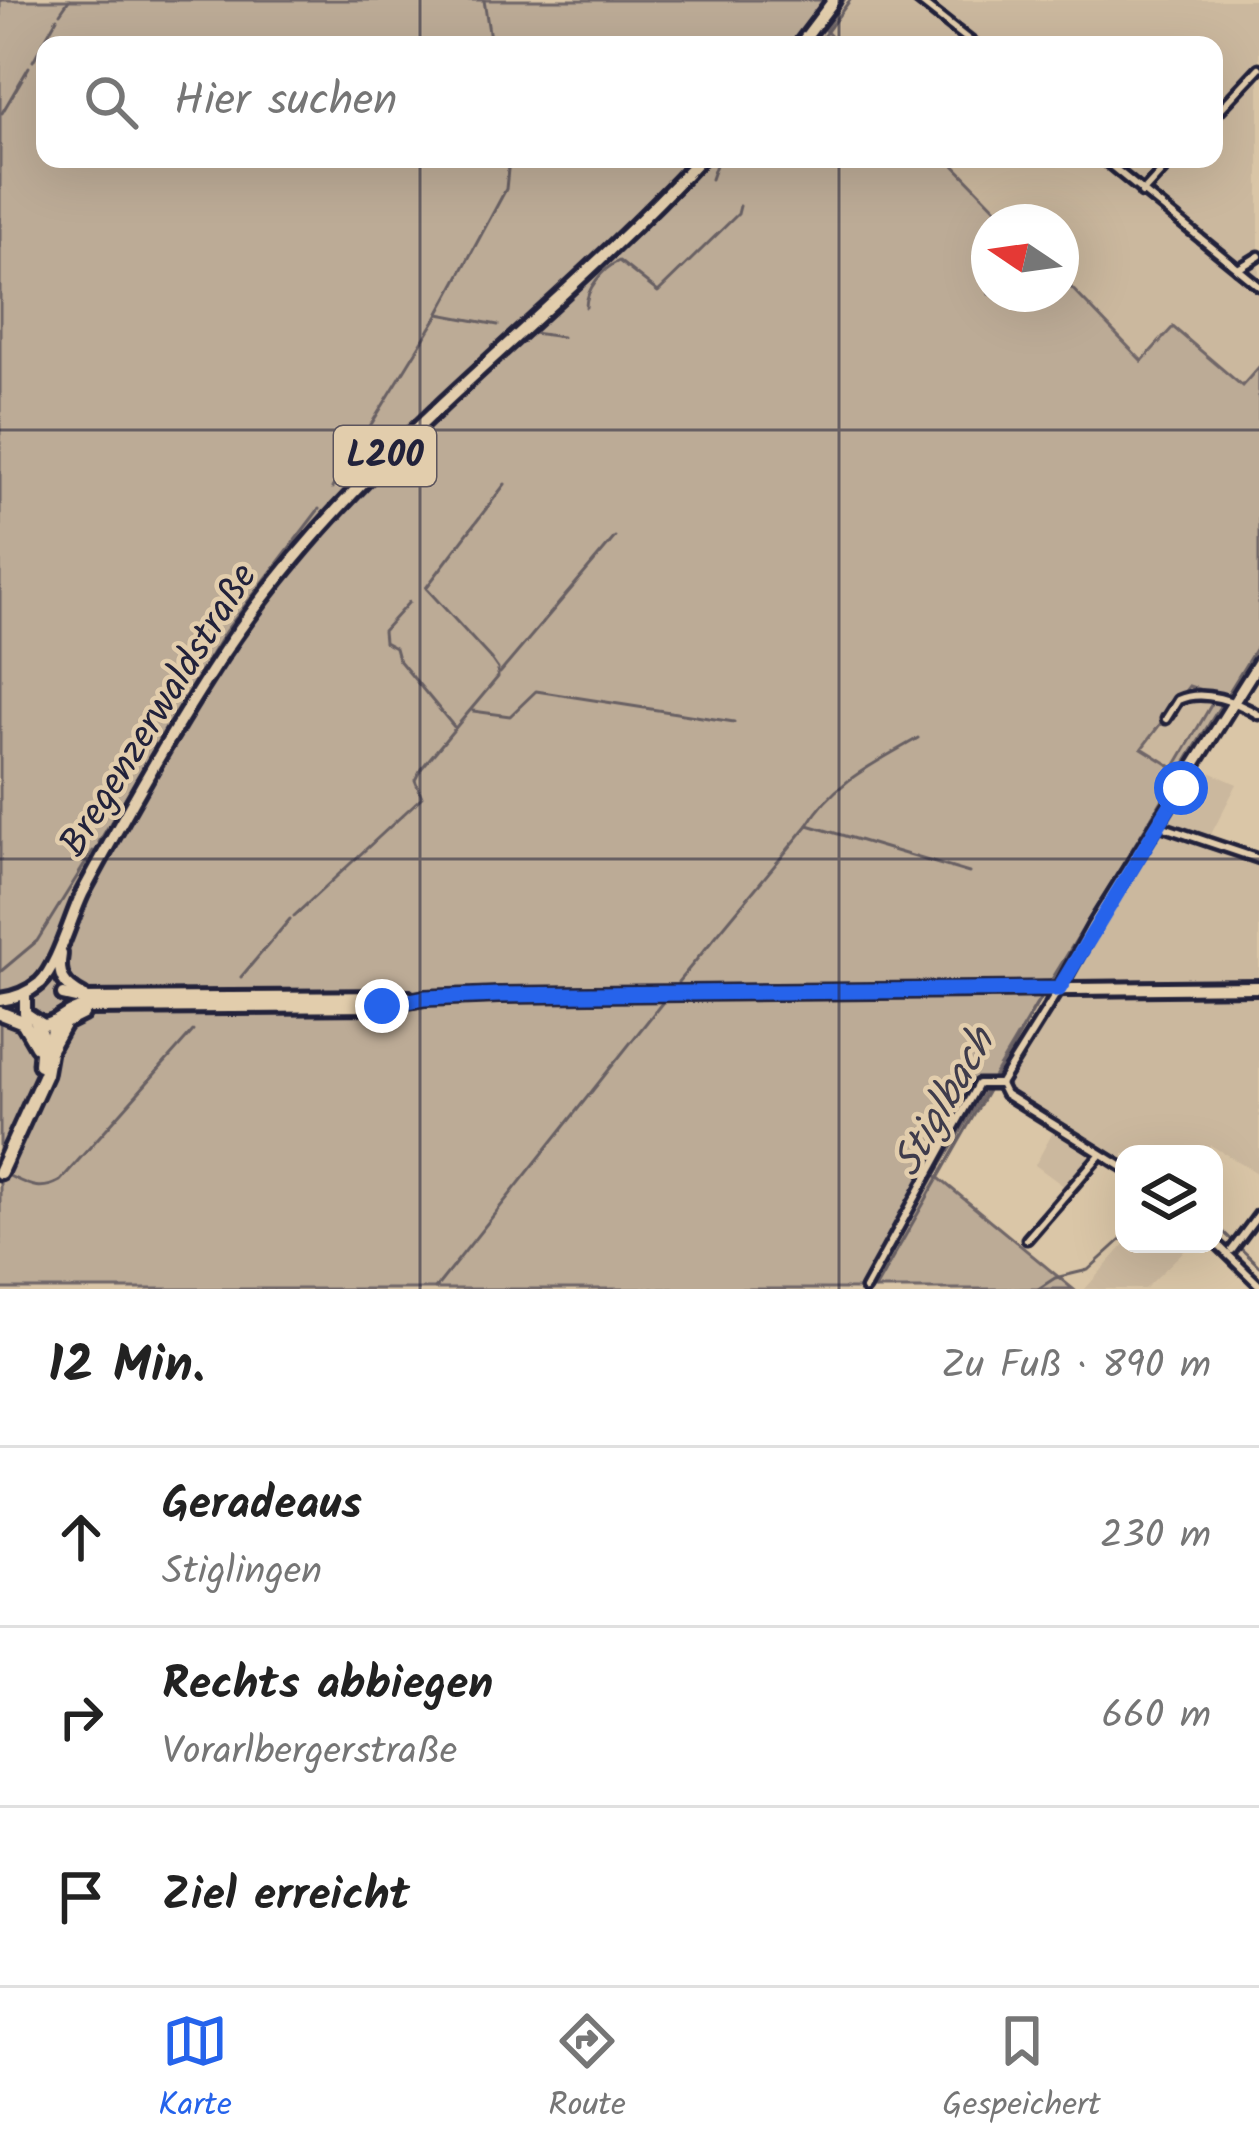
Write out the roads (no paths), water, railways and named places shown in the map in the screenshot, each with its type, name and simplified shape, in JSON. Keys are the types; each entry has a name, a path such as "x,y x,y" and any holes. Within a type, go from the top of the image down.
{"highway":[{"path":"0,1011 28,1026 41,1063"},
{"path":"0,1172 45,1074 59,1018"},
{"path":"0,1158 41,1063 37,1024"}],"main road":[{"path":"807,36 835,0"},
{"name":"Bregenzerwaldstraße","path":"40,983 83,893 200,689 291,559 383,458 691,168"},
{"path":"1057,989 1259,662"},
{"path":"0,998 36,976 62,936"},
{"path":"62,936 61,976 88,1004"},
{"name":"Bregenzerwaldstraße","path":"54,959 60,991"},
{"path":"0,998 26,994 40,983 88,1004"},
{"path":"0,1011 25,1013 37,1024 88,1004 380,994 425,998 1259,987"},
{"path":"59,1018 60,991"},
{"path":"25,1013 26,994"},
{"path":"50,1049 65,1023 88,1004"}],"street":[{"path":"918,0 964,36"},
{"path":"1223,106 1259,68"},
{"path":"1113,168 1259,286"},
{"path":"1142,193 1166,168"},
{"path":"1238,269 1259,256"},
{"path":"1166,719 1184,696 1197,694 1259,715"},
{"path":"1158,825 1259,859"},
{"path":"997,1084 1057,989"},
{"path":"865,1289 978,1084 997,1084"},
{"path":"997,1084 1005,1094 1115,1163"},
{"path":"1027,1239 1100,1155"},
{"path":"1232,1250 1259,1214"},
{"path":"1223,1250 1259,1285"}],"waterway":[{"path":"60,13 69,0"},
{"path":"484,0 490,36"},
{"path":"824,36 850,0"},
{"path":"47,36 57,18"},
{"path":"33,61 36,56"},
{"path":"2,113 29,67"},
{"path":"439,313 506,189 508,168"},
{"path":"711,179 715,168"},
{"path":"586,307 596,280 619,261 658,292 738,214 740,206"},
{"path":"332,488 439,314 498,325"},
{"path":"533,333 562,337"},
{"path":"294,916 422,797 415,780 421,769 498,677 491,659 426,588 505,484"},
{"path":"99,842 225,632 319,509"},
{"path":"500,673 615,537"},
{"path":"409,602 383,631 384,642 395,648 398,659 455,728"},
{"name":"Stiglbach","path":"1049,984 1259,643"},
{"path":"473,711 510,716 536,691 734,722"},
{"path":"808,825 843,785 918,738"},
{"path":"678,982 808,825 969,873"},
{"path":"0,972 37,941 93,851"},
{"path":"241,977 290,919"},
{"name":"Stiglbach","path":"875,1289 1044,992"},
{"path":"435,1289 662,1003"},
{"path":"7,1175 39,1187 60,1181 193,1031"},
{"path":"1223,1232 1259,1266"},
{"path":"1038,1289 1055,1278 1088,1270 1115,1245"}]}
